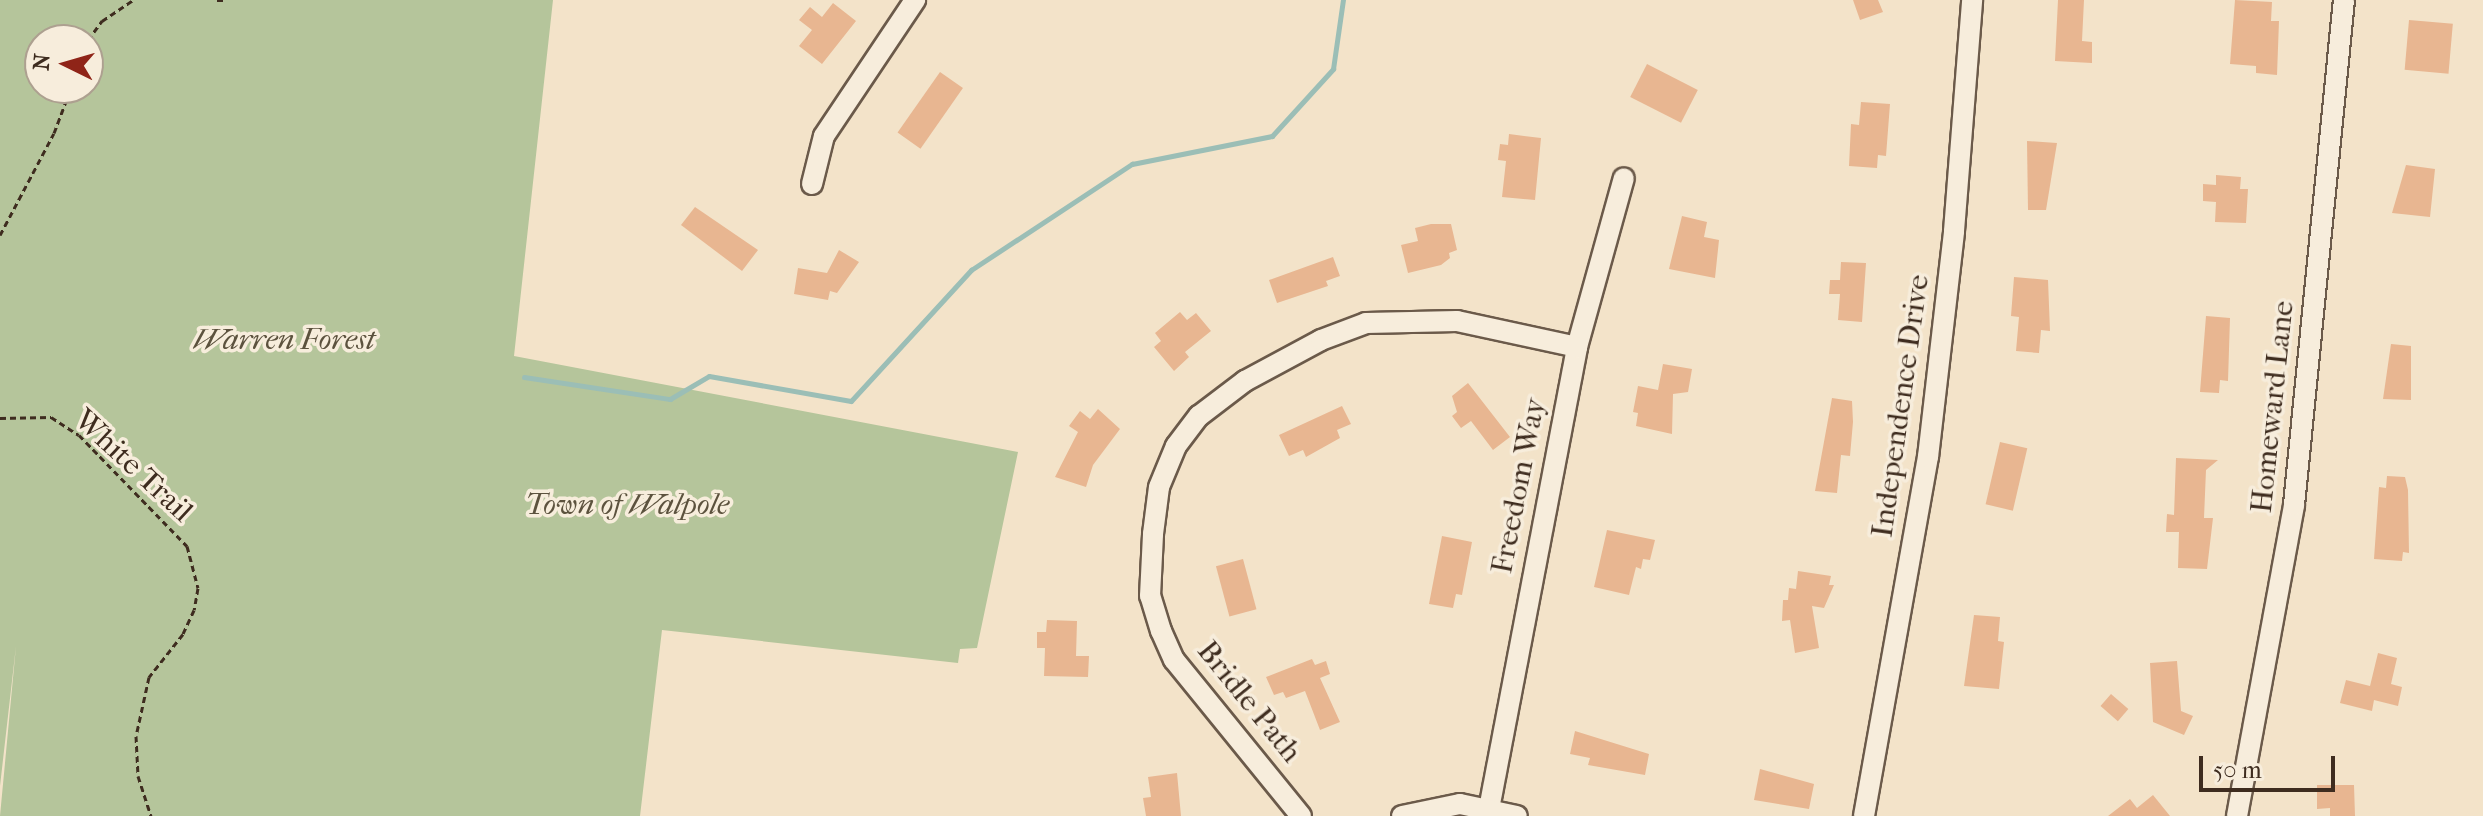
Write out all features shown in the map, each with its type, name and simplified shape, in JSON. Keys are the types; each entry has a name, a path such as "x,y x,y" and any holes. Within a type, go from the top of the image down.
{"street":[{"path":"812,184 824,136 915,0"},
{"name":"Independence Drive","path":"1864,816 1928,457 1954,231 1972,0"},
{"name":"Homeward Lane","path":"2237,816 2294,505 2344,0"},
{"name":"Freedom Way","path":"1489,809 1577,347 1624,178"},
{"name":"Bridle Path","path":"1301,816 1174,660 1161,631 1150,596 1153,534 1159,487 1176,446 1199,416 1245,381 1321,340 1366,323 1457,321 1577,347"},
{"path":"1402,816 1444,806 1489,809 1517,816"}],"path":[{"path":"100,24 133,0"},
{"path":"217,0 226,0"},
{"path":"0,235 54,133 65,104"},
{"name":"White Trail","path":"0,418 51,417 79,435 187,546 198,588 194,610 183,634 149,677 136,736 138,776 151,816"}],"green space":[{"path":"0,0 553,0 514,356 1018,452 977,648 960,649 958,663 662,630 640,816 0,816 16,646 0,786"}],"building":[{"path":"1853,0 1878,0 1883,12 1860,20"},
{"path":"2058,0 2084,0 2082,41 2092,42 2092,63 2055,61"},
{"path":"2235,0 2272,2 2271,21 2279,21 2277,75 2256,73 2256,66 2230,64"},
{"path":"833,3 856,21 822,64 799,46 812,30 799,20 810,7 822,17"},
{"path":"2409,20 2453,24 2448,74 2405,70"},
{"path":"1647,64 1698,90 1681,123 1630,97"},
{"path":"940,72 963,88 920,149 898,133"},
{"path":"1861,102 1890,104 1886,156 1878,155 1877,168 1849,166 1851,124 1859,125"},
{"path":"1509,134 1541,138 1535,200 1502,197 1506,161 1498,160 1500,144 1508,145"},
{"path":"2027,141 2057,143 2046,210 2028,210"},
{"path":"2406,165 2435,169 2430,217 2392,213"},
{"path":"2216,175 2241,177 2240,189 2248,189 2246,223 2215,222 2216,202 2203,201 2203,184 2216,185"},
{"path":"695,207 758,250 742,271 681,225"},
{"path":"1682,216 1707,222 1704,237 1719,240 1715,278 1669,269"},
{"path":"1451,224 1457,250 1449,253 1450,258 1441,265 1408,273 1401,245 1418,241 1415,228"},
{"path":"839,250 859,262 837,293 830,291 828,300 794,294 798,268 827,273"},
{"path":"1333,257 1340,276 1326,281 1328,286 1277,303 1269,280"},
{"path":"1841,262 1866,263 1862,322 1838,320 1840,294 1829,294 1830,280 1840,280"},
{"path":"2014,277 2048,280 2050,331 2041,330 2039,353 2016,351 2019,317 2011,316"},
{"path":"1180,312 1187,320 1196,313 1211,331 1185,352 1189,357 1174,371 1154,347 1161,341 1155,333"},
{"path":"2206,316 2230,318 2228,381 2220,380 2219,393 2200,392"},
{"path":"2391,344 2411,346 2411,400 2383,399"},
{"path":"1663,364 1692,369 1688,392 1673,394 1672,434 1636,426 1638,413 1633,412 1638,386 1658,390"},
{"path":"1468,383 1510,437 1493,450 1471,421 1461,428 1452,416 1457,412 1452,396"},
{"path":"1832,398 1852,401 1850,456 1841,455 1837,493 1815,491"},
{"path":"1342,406 1351,424 1337,430 1340,438 1306,457 1303,450 1289,456 1279,435"},
{"path":"1098,409 1120,429 1093,465 1086,487 1055,477 1078,432 1069,426 1080,411 1090,419"},
{"path":"2000,442 2027,448 2013,511 1986,504"},
{"path":"2176,458 2218,460 2206,470 2204,518 2213,518 2207,569 2178,568 2179,532 2166,532 2167,514 2174,515"},
{"path":"2387,476 2405,477 2408,490 2409,553 2403,552 2402,561 2374,559 2379,487 2386,488"},
{"path":"1607,530 1655,540 1650,560 1643,559 1641,569 1636,567 1629,595 1594,587"},
{"path":"1442,536 1472,542 1462,595 1456,594 1453,608 1429,604"},
{"path":"1243,559 1256,609 1229,616 1216,566"},
{"path":"1798,571 1831,576 1829,585 1834,585 1824,608 1812,606 1819,648 1795,653 1790,620 1782,621 1783,600 1788,600 1789,588 1796,589"},
{"path":"1974,615 2000,617 1998,641 2004,642 1999,689 1964,686"},
{"path":"1047,620 1077,621 1076,656 1089,656 1088,677 1044,676 1045,648 1037,648 1037,632 1046,632"},
{"path":"2378,653 2397,658 2391,684 2402,687 2398,706 2374,700 2372,711 2340,703 2346,680 2370,686"},
{"path":"1312,659 1315,665 1326,661 1330,674 1320,678 1340,722 1320,730 1305,691 1286,698 1283,692 1274,695 1266,677"},
{"path":"2177,661 2181,711 2193,716 2184,735 2153,722 2150,663"},
{"path":"2111,694 2128,709 2118,721 2101,706"},
{"path":"1575,731 1649,754 1645,775 1588,765 1590,758 1570,754"},
{"path":"1760,769 1814,784 1809,809 1754,800"},
{"path":"1177,773 1181,816 1146,816 1143,798 1151,797 1148,777"},
{"path":"2317,785 2354,785 2355,816 2330,816 2330,808 2317,809"},
{"path":"2153,795 2170,816 2108,816 2130,799 2137,808"}],"waterway":[{"path":"524,377 670,399 709,376 851,401 971,270 1132,164 1272,136 1333,69 1343,0"}],"park label":[{"name":"Warren Forest","path":"284,340"},
{"name":"Town of Walpole","path":"627,505"}]}
